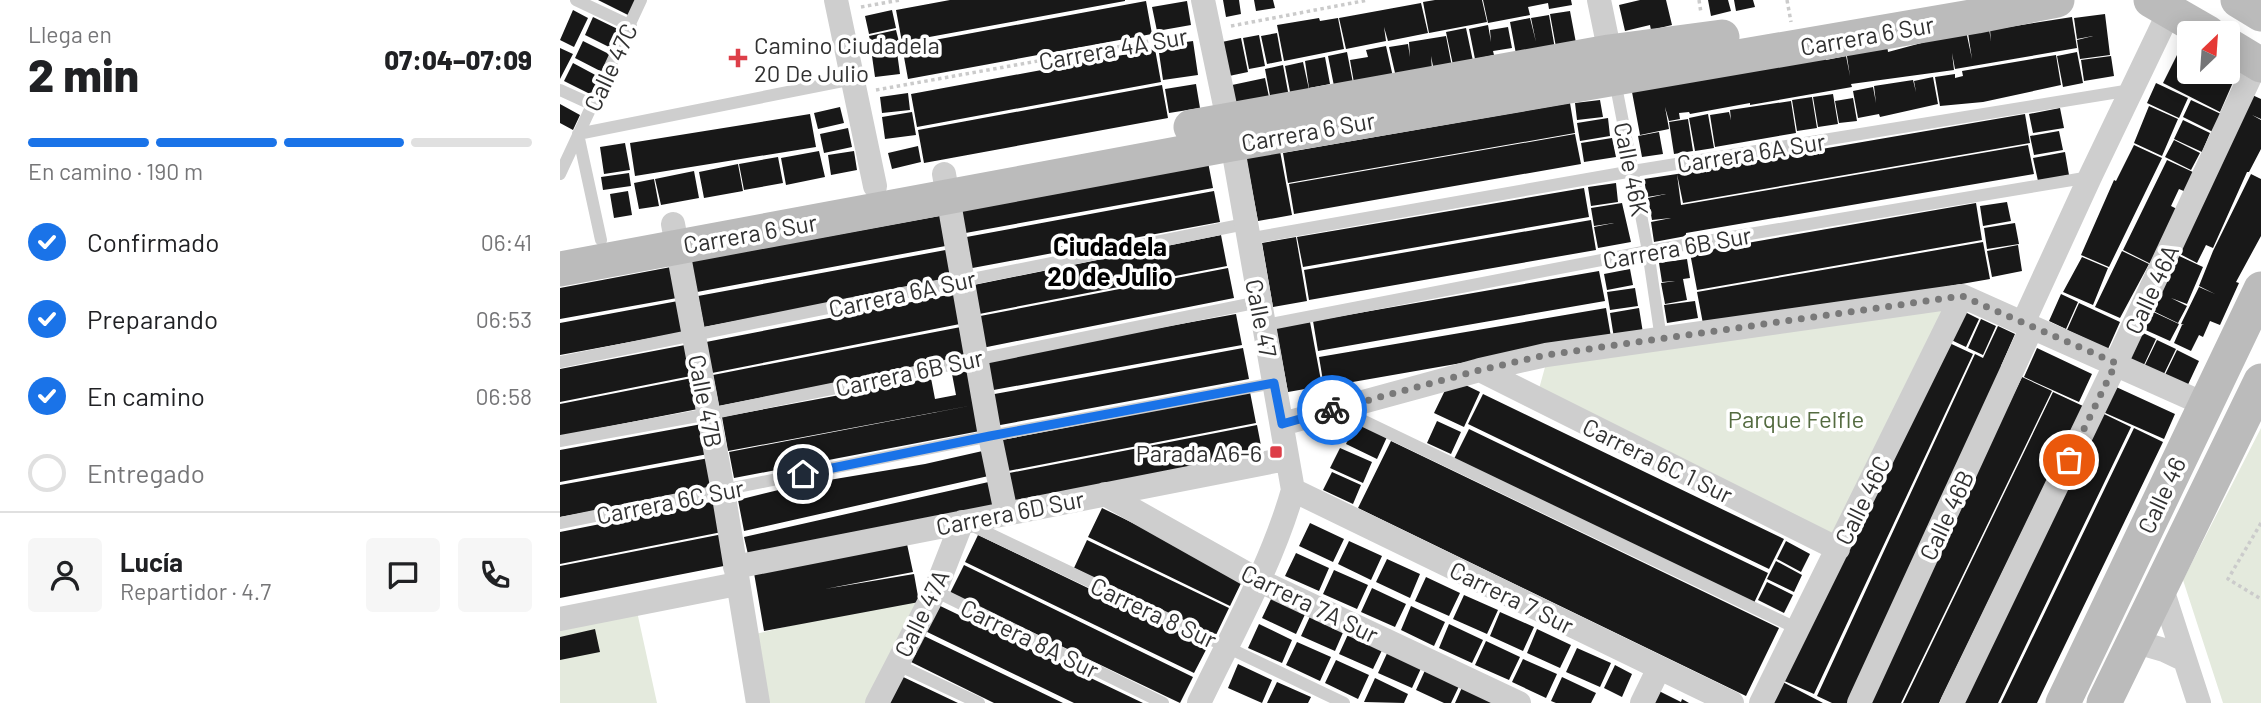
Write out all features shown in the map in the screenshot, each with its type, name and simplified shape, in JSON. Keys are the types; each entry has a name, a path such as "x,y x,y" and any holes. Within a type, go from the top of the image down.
{"street":[{"name":"Calle 47","path":"1199,703 1258,580 1286,516 1293,490 1230,132 1203,0"},
{"name":"Calle 46K","path":"1599,0 1612,66"},
{"name":"Carrera 6 Sur","path":"1612,66 1706,40 1790,12 1936,0"},
{"name":"Carrera 6 Sur","path":"560,248 600,240 675,235 1230,132 1612,66 1976,8 2057,0"},
{"path":"2238,0 2261,14"},
{"path":"2160,5 2187,21"},
{"name":"Calle 46B","path":"1859,703 2028,325 2090,177 2131,90 2160,5"},
{"path":"837,6 875,186"},
{"name":"Calle 46A","path":"1952,703 2116,363 2248,58"},
{"path":"946,185 1006,513"},
{"name":"Carrera 6 Sur","path":"560,270 675,235 875,186 946,185"},
{"name":"Calle 47B","path":"675,235 723,491 758,703"},
{"name":"Calle 46","path":"2091,697 2204,404 2261,289"},
{"path":"1282,424 1480,370 1546,355 1962,296 2204,404"},
{"name":"Calle 46C","path":"1761,703 1962,296"},
{"name":"Carrera 6C 1 Sur","path":"1480,370 1838,549"},
{"name":"Calle 46","path":"2091,697 2133,641 2261,381"},
{"name":"Carrera 6D Sur","path":"560,619 963,522 1286,459"},
{"name":"Carrera 7 Sur","path":"1293,490 1732,703"},
{"name":"Carrera 7A Sur","path":"1105,494 1258,580 1519,703"},
{"name":"Calle 47A","path":"877,703 935,592 963,522"},
{"path":"2161,586 2199,703"},
{"path":"2133,641 2164,650 2185,660"},
{"path":"1642,703 1659,668"}],"lane":[{"path":"576,0 631,26"},
{"name":"Calle 47C","path":"560,174 641,0"},
{"name":"Calle 46K","path":"1612,66 1648,251 1661,339"},
{"path":"578,134 855,87"},
{"path":"560,90 593,106"},
{"name":"Carrera 6A Sur","path":"560,362 963,280 1246,231 2131,90"},
{"name":"Calle 47C","path":"578,134 600,240"},
{"name":"Carrera 6B Sur","path":"560,441 709,414 978,358 2090,177"},
{"name":"Carrera 6C Sur","path":"560,523 990,436 1274,383"},
{"path":"1338,408 1798,629"},
{"name":"Carrera 8 Sur","path":"963,522 1343,703"},
{"name":"Carrera 8A Sur","path":"935,592 1163,703"},
{"path":"896,664 979,703"}],"path":[{"path":"837,6 900,0"},
{"name":"Carrera 4A Sur","path":"855,87 1208,30 1368,0"},
{"path":"2261,523 2228,579 2261,599"}],"green space":[{"name":"Parque Felfle","path":"1957,299 1839,543 1537,396 1547,360"},
{"path":"2261,428 2261,703 2223,703 2183,580"},
{"path":"933,592 880,703 760,703 747,636"},
{"path":"636,607 657,703 560,703 560,621"}],"building":[{"path":"598,0 638,0 630,16"},
{"path":"950,0 1125,1 902,42 896,10"},
{"path":"1223,0 1239,0 1241,14 1226,17"},
{"path":"1254,0 1273,0 1275,8 1256,11"},
{"path":"1482,0 1487,22 1429,33 1423,2"},
{"path":"1483,0 1571,0 1572,5 1549,9 1548,3 1528,7 1530,15 1488,23"},
{"path":"1640,0 1666,0 1672,25 1651,30 1650,25 1625,31 1619,5"},
{"path":"1708,0 1728,0 1731,11 1711,16"},
{"path":"1734,0 1753,0 1755,7 1736,11"},
{"path":"1146,1 1152,34 908,79 902,46"},
{"path":"1187,1 1191,25 1157,31 1152,7"},
{"path":"1421,3 1428,33 1388,41 1384,27 1386,41 1346,49 1339,18"},
{"path":"573,10 588,18 574,47 560,40"},
{"path":"892,10 896,28 869,34 865,16"},
{"path":"1570,11 1576,43 1556,47 1550,14"},
{"path":"2105,14 2110,55 2080,59 2077,40 2093,36 2077,39 2074,18"},
{"path":"1549,15 1555,49 1516,54 1510,22 1530,18 1536,42 1531,18"},
{"path":"593,17 626,33 617,51 585,35"},
{"path":"2072,17 2077,48 1955,69 1952,53 1954,70 1851,84 1852,87 1750,105 1690,114 1679,113 1680,119 1669,121 1665,107 1669,129 1640,135 1632,92 1825,57 1826,60 1846,56 1850,76 1846,50 1887,45 1888,52 1966,31 1972,59 1968,33 1989,29 1991,41 1990,30"},
{"path":"1319,18 1320,21 1338,18 1344,49 1284,61 1277,25"},
{"path":"1488,25 1491,42 1490,30 1508,27 1512,48 1493,51 1494,55 1475,59 1469,29"},
{"path":"1466,28 1473,61 1453,65 1446,32"},
{"path":"896,30 900,46 873,52 869,36"},
{"path":"1277,33 1282,61 1267,64 1261,36"},
{"path":"1259,35 1265,66 1249,69 1243,38"},
{"path":"1446,36 1452,67 1434,71 1431,56 1432,70 1396,77 1389,47 1408,44 1410,57 1409,42"},
{"path":"1241,38 1248,72 1229,76 1222,42"},
{"path":"583,41 615,57 606,74 575,58"},
{"path":"1193,41 1198,75 1163,80 1158,46"},
{"path":"1386,46 1393,77 1354,83 1350,60 1368,57 1366,50"},
{"path":"560,48 573,54 560,79"},
{"path":"1155,49 1161,82 917,127 911,94"},
{"path":"897,52 900,74 875,77 872,56"},
{"path":"1347,52 1353,83 1334,86 1328,56"},
{"path":"2077,52 2083,83 2063,87 2057,56"},
{"path":"2056,55 2061,85 1983,102 1940,106 1935,77 1955,74 1955,78 1963,76 1962,71"},
{"path":"2177,55 2177,84 2232,84 2220,112 2163,83"},
{"path":"2111,56 2114,76 2084,81 2081,60"},
{"path":"1325,57 1330,84 1309,88 1305,61"},
{"path":"1303,62 1310,94 1291,97 1285,66"},
{"path":"573,63 601,78 592,95 564,81"},
{"path":"1283,65 1289,97 1271,101 1265,69"},
{"path":"1933,77 1938,104 1880,117 1879,114 1858,118 1853,91 1873,87 1876,103 1874,86 1913,80 1916,92 1914,81"},
{"path":"1265,78 1269,97 1236,104 1232,85"},
{"path":"2156,83 2188,98 2179,118 2147,103"},
{"path":"1196,84 1200,108 1169,113 1165,89"},
{"path":"1162,85 1168,118 924,163 918,130"},
{"path":"908,93 910,110 882,113 880,97"},
{"path":"1833,94 1838,124 1818,127 1813,97"},
{"path":"2250,94 2261,99 2261,119 2252,115 2261,120 2261,149 2247,172 2213,248 2206,245 2197,263 2178,253"},
{"path":"1812,97 1817,128 1797,131 1792,100"},
{"path":"1853,98 1857,121 1839,123 1835,101"},
{"path":"1600,100 1603,117 1577,120 1575,103"},
{"path":"2191,100 2221,114 2213,132 2183,117"},
{"path":"1791,101 1796,133 1715,147 1710,115 1729,112 1731,120 1730,110"},
{"path":"1570,103 1575,133 1288,183 1283,153"},
{"path":"560,104 580,115 573,130 560,123"},
{"path":"2149,106 2178,119 2162,156 2134,143"},
{"path":"840,107 844,123 818,129 814,113"},
{"path":"2060,108 2064,128 2033,133 2029,114"},
{"path":"912,112 916,135 885,139 882,117"},
{"path":"810,114 816,147 635,176 630,143"},
{"path":"1708,114 1714,148 1695,151 1689,118"},
{"path":"2025,114 2030,143 1683,203 1677,174"},
{"path":"1608,118 1610,136 1580,141 1577,123"},
{"path":"1688,119 1693,151 1674,154 1669,122"},
{"path":"2183,120 2210,133 2202,152 2174,139"},
{"path":"848,128 852,147 824,153 820,134"},
{"path":"2059,131 2063,150 2034,155 2030,136"},
{"path":"1659,132 1663,154 1642,157 1638,136"},
{"path":"1575,134 1581,164 1294,214 1289,184"},
{"path":"1612,138 1616,157 1584,162 1581,143"},
{"path":"2174,140 2200,153 2191,170 2165,157"},
{"path":"625,143 630,170 604,174 600,147"},
{"path":"2028,145 2034,174 1686,233 1686,236 1654,242 1651,222 1671,218 1652,220 1648,198 1666,194 1647,197 1644,179 1677,174 1681,205"},
{"path":"2134,145 2162,158 2109,267 2081,255 2114,180 2116,181"},
{"path":"918,146 921,162 892,169 888,153"},
{"path":"819,151 825,177 786,185 781,158"},
{"path":"854,151 857,170 831,175 828,155"},
{"path":"1280,151 1292,215 1258,221 1246,157"},
{"path":"2065,152 2069,175 2038,181 2033,158"},
{"path":"778,157 783,183 744,190 739,164"},
{"path":"1207,157 1213,188 960,234 954,203"},
{"path":"2167,160 2195,173 2186,192 2179,189 2171,206 2177,209 2151,264 2123,250"},
{"path":"738,164 743,191 704,198 699,172"},
{"path":"694,171 699,198 661,205 655,179"},
{"path":"629,173 631,186 603,190 601,177"},
{"path":"2251,174 2261,179 2261,236 2236,282 2239,283 2220,325 2210,321 2203,337 2199,335 2191,351 2174,343 2199,287 2215,294 2199,286"},
{"path":"654,179 659,206 639,209 634,183"},
{"path":"1616,183 1618,202 1591,206 1588,187"},
{"path":"1584,188 1589,217 1303,267 1297,237"},
{"path":"628,191 632,215 614,218 610,194"},
{"path":"1214,191 1220,222 967,269 961,238"},
{"path":"2007,202 2011,221 1983,226 1980,206"},
{"path":"1622,203 1631,242 1598,248 1594,227 1614,223 1594,226 1591,208"},
{"path":"1976,203 1982,240 1697,290 1690,253"},
{"path":"945,215 951,245 697,292 691,261"},
{"path":"1591,220 1596,250 1309,300 1304,270"},
{"path":"2015,223 2019,244 1987,249 1984,228"},
{"path":"1221,235 1227,266 974,315 964,287"},
{"path":"1296,237 1307,301 1273,307 1262,243"},
{"path":"1983,242 1990,279 1704,329 1697,292"},
{"path":"2018,245 2022,271 1992,277 1987,251"},
{"path":"951,249 957,280 704,327 698,296"},
{"path":"2122,251 2149,264 2120,318 2095,307"},
{"path":"2177,255 2203,267 2187,304 2171,298 2187,306 2178,323 2149,309"},
{"path":"2082,257 2108,268 2093,305 2063,292"},
{"path":"1687,259 1690,278 1683,279 1687,300 1665,304 1661,283 1675,281 1662,282 1659,263"},
{"path":"671,267 677,298 560,319 560,288"},
{"path":"1228,268 1234,298 982,348 975,317"},
{"path":"1630,269 1633,285 1607,290 1604,274"},
{"path":"1599,271 1605,301 1318,351 1313,321"},
{"path":"1635,288 1638,306 1610,310 1607,292"},
{"path":"958,293 965,323 712,373 706,342"},
{"path":"2061,294 2078,302 2066,329 2049,321"},
{"path":"678,301 684,332 560,355 560,323"},
{"path":"1695,301 1698,318 1667,323 1664,305"},
{"path":"2079,303 2120,322 2108,349 2067,330"},
{"path":"1606,308 1611,337 1324,387 1319,357"},
{"path":"1639,308 1643,333 1614,338 1610,313"},
{"path":"1961,310 1979,319 1966,347 1947,338"},
{"path":"2149,310 2179,324 2170,341 2141,328"},
{"path":"1236,314 1242,345 988,391 982,360"},
{"path":"1981,319 1996,326 1983,355 1968,348"},
{"path":"1310,322 1322,386 1288,392 1276,327"},
{"path":"966,326 972,356 719,406 713,375"},
{"path":"1998,326 2015,334 2001,366 2007,369 1853,703 1832,703 1817,696 1975,354 1983,358"},
{"path":"2139,331 2156,339 2143,367 2126,359"},
{"path":"1943,340 1973,354 1814,694 1782,680"},
{"path":"2157,340 2176,349 2163,376 2144,367"},
{"path":"685,345 691,376 560,402 560,369"},
{"path":"1243,348 1249,379 995,426 989,395"},
{"path":"2037,348 2092,374 2079,402 2024,377"},
{"path":"2177,350 2199,361 2185,391 2162,381"},
{"path":"973,370 985,430 734,478 729,452 974,405 728,451 722,417 931,378 935,399 956,395 952,374"},
{"path":"2022,377 2052,391 1901,703 1865,703"},
{"path":"692,378 698,409 560,436 560,404"},
{"path":"1451,378 1480,392 1464,427 1434,413"},
{"path":"2114,386 2175,414 2164,439 2103,412"},
{"path":"1250,392 1256,423 1003,472 997,441"},
{"path":"2053,392 2083,406 1939,703 1903,703"},
{"path":"1483,394 1784,539 1769,569 1468,424"},
{"path":"2102,413 2131,427 1998,703 1962,703"},
{"path":"1437,421 1461,432 1451,454 1427,443"},
{"path":"1356,423 1387,437 1377,459 1346,444"},
{"path":"702,424 708,454 560,482 560,450"},
{"path":"1257,425 1263,456 1010,505 1004,474"},
{"path":"2134,428 2163,442 2037,703 2001,703"},
{"path":"1469,429 1768,573 1754,603 1454,459"},
{"path":"1391,441 1779,628 1746,696 1358,508"},
{"path":"1340,448 1372,462 1363,483 1330,468"},
{"path":"987,450 993,475 744,531 738,500 799,485 925,464"},
{"path":"709,458 715,489 560,517 560,485"},
{"path":"1332,472 1361,485 1353,504 1323,490"},
{"path":"993,481 999,506 750,563 744,537"},
{"path":"716,501 722,532 560,564 560,532"},
{"path":"1102,508 1244,577 1230,606 1088,537"},
{"path":"1310,523 1344,539 1333,562 1299,546"},
{"path":"723,534 729,565 560,598 560,566"},
{"path":"978,535 1208,646 1194,673 965,562"},
{"path":"1087,540 1229,608 1215,637 1074,568"},
{"path":"1349,541 1382,556 1371,580 1338,564"},
{"path":"1786,541 1810,554 1801,572 1777,559"},
{"path":"907,544 913,572 825,589 914,574 919,602 764,631 754,573"},
{"path":"1296,553 1329,568 1319,591 1285,576"},
{"path":"1387,559 1420,574 1410,598 1376,582"},
{"path":"1776,561 1802,575 1794,592 1767,579"},
{"path":"964,565 1193,677 1180,703 950,593"},
{"path":"1334,570 1368,585 1357,609 1323,594"},
{"path":"1426,577 1460,593 1449,616 1415,601"},
{"path":"1767,582 1793,595 1784,613 1758,600"},
{"path":"1372,588 1406,604 1395,627 1361,612"},
{"path":"1273,595 1307,610 1296,634 1262,618"},
{"path":"1464,595 1498,610 1487,634 1453,619"},
{"path":"934,603 1143,703 1074,703 921,629"},
{"path":"1411,606 1445,622 1434,646 1401,630"},
{"path":"1312,612 1345,628 1335,651 1301,636"},
{"path":"1500,612 1534,627 1523,651 1490,636"},
{"path":"1259,624 1292,640 1282,663 1248,648"},
{"path":"1449,624 1483,640 1472,663 1439,648"},
{"path":"595,629 600,652 560,660 560,637"},
{"path":"1537,629 1571,645 1560,668 1527,653"},
{"path":"1350,630 1384,646 1373,669 1339,654"},
{"path":"920,634 1063,703 994,703 907,660"},
{"path":"1486,641 1520,657 1509,680 1475,665"},
{"path":"1297,642 1331,657 1320,681 1286,665"},
{"path":"1577,648 1611,663 1600,687 1566,672"},
{"path":"1389,649 1423,664 1412,688 1378,673"},
{"path":"1523,659 1557,674 1546,698 1512,682"},
{"path":"1336,660 1369,675 1358,699 1325,683"},
{"path":"1238,664 1272,680 1262,703 1228,688"},
{"path":"1615,665 1632,674 1622,697 1604,688"},
{"path":"1427,666 1461,682 1451,703 1444,703 1416,690"},
{"path":"899,675 958,703 888,703"},
{"path":"1562,677 1596,693 1591,703 1551,701"},
{"path":"1375,678 1408,694 1404,703 1364,702"},
{"path":"1779,680 1823,703 1767,703"},
{"path":"1277,682 1311,697 1308,703 1267,703"},
{"path":"1464,683 1496,703 1455,703"},
{"path":"1655,689 1681,702 1682,699 1689,703 1648,703"}],"way so far":[{"path":"1332,410 1546,355 1962,296 2116,363 2069,460"}],"place":[{"name":"Camino Ciudadela 20 De Julio","path":"738,58"},
{"name":"Parada A6-6","path":"1276,452"}],"district":[{"name":"Ciudadela 20 de Julio","path":"1110,260"}],"route":[{"path":"803,474 1274,383 1282,424 1332,410"}]}
